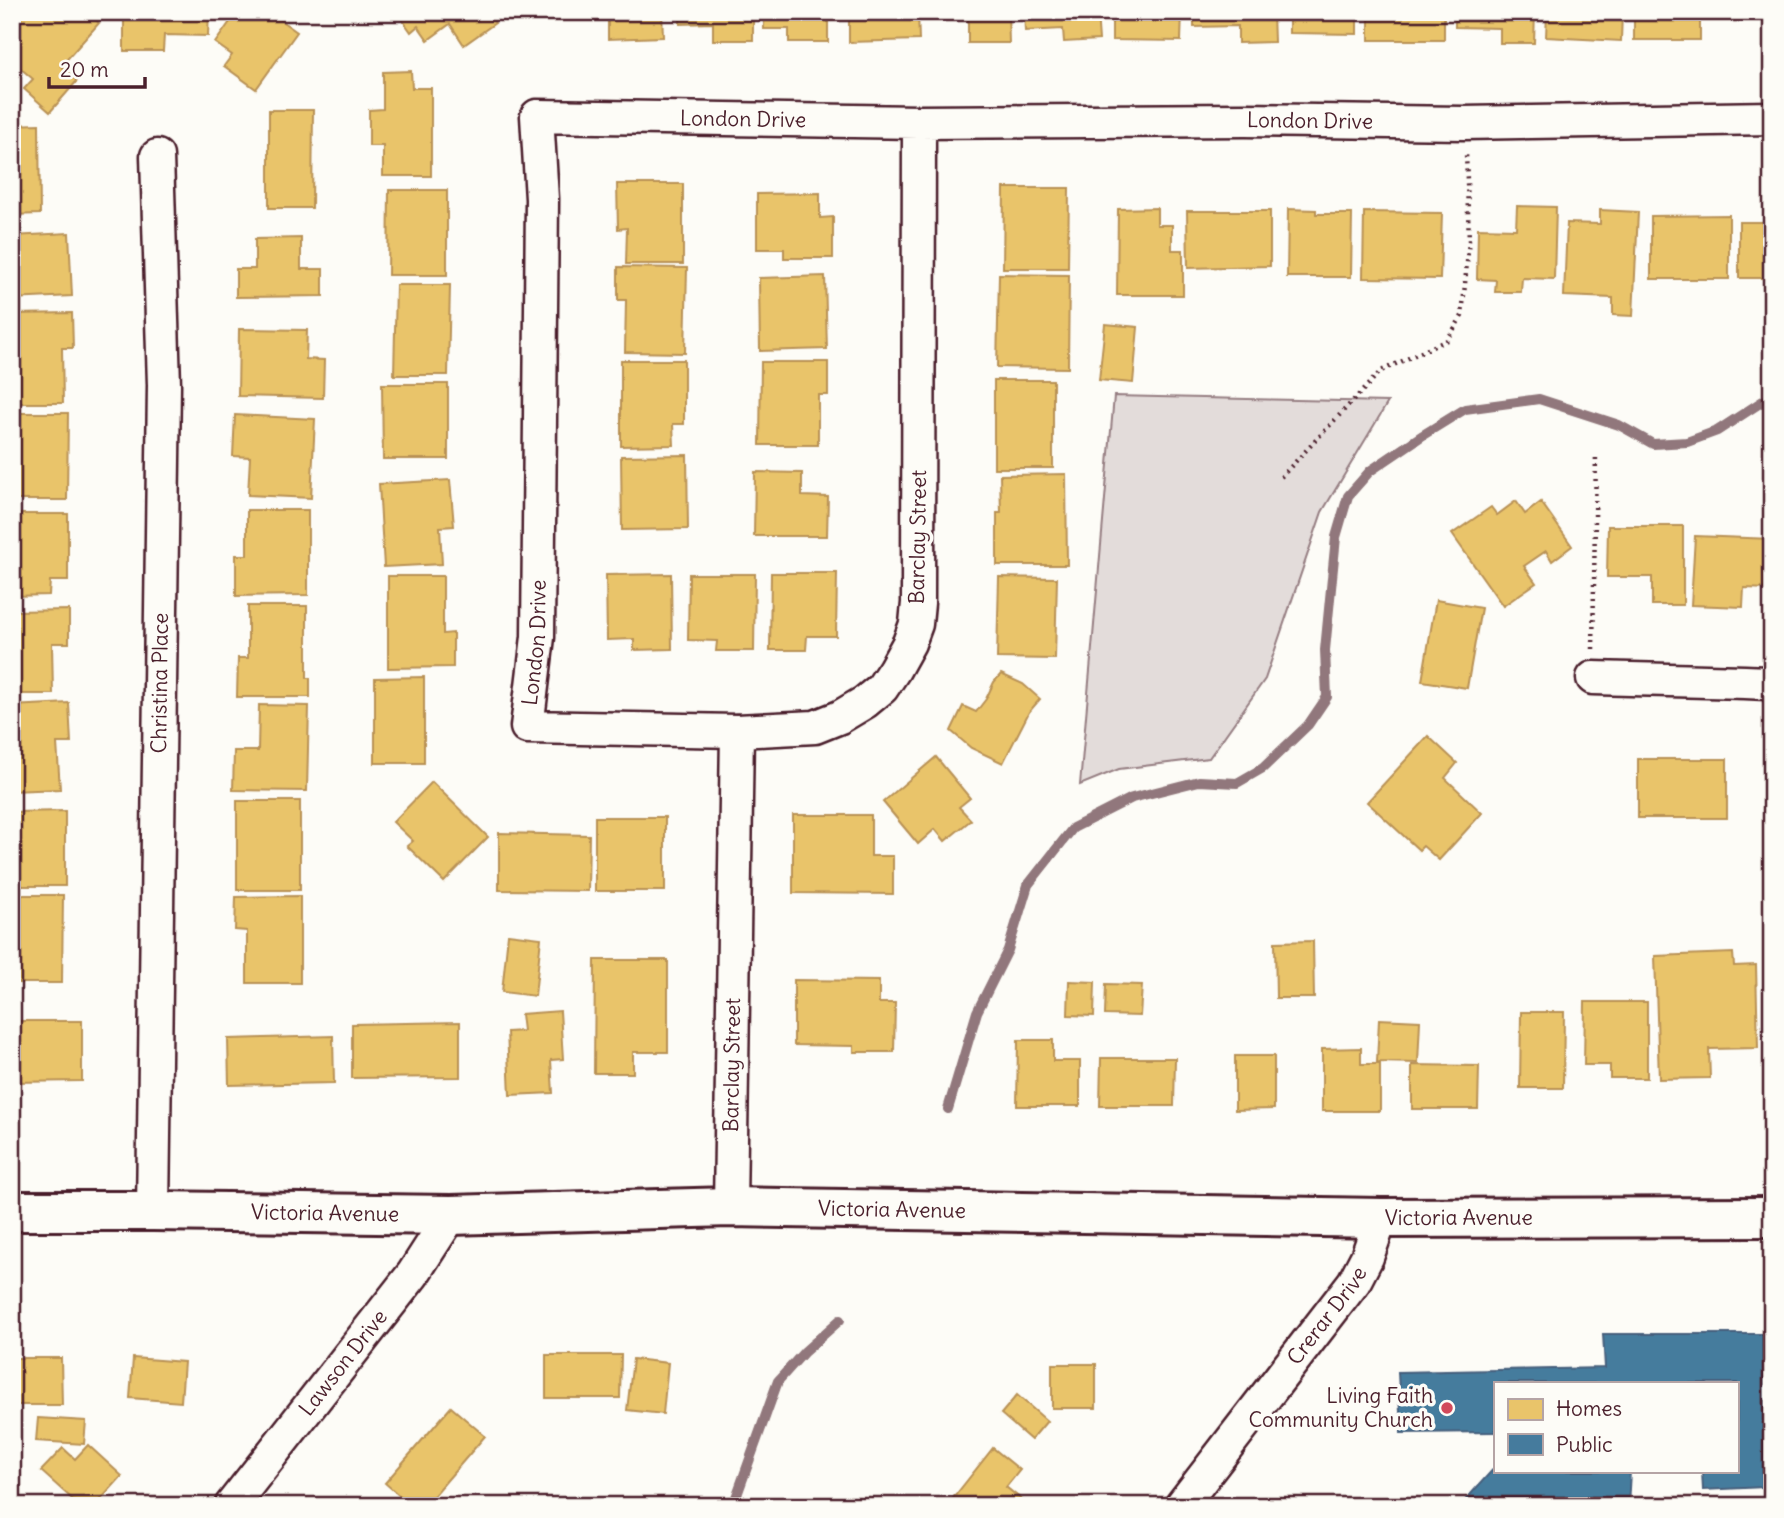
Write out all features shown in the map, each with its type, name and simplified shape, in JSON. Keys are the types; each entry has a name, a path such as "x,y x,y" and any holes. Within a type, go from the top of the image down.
{"street":[{"name":"London Drive","path":"737,731 527,727 538,637 542,199 537,116 919,122 1245,120 1464,123 1772,118"},
{"name":"Barclay Street","path":"730,1207 737,731 815,727 840,717 882,688 909,643 916,624 919,122"},
{"name":"Christina Place","path":"153,1211 164,385 157,156"},
{"path":"1593,678 1745,682 1772,686"},
{"name":"Victoria Avenue","path":"12,1211 451,1215 730,1207 1381,1218 1772,1217"},
{"name":"Lawson Drive","path":"231,1506 413,1274 451,1215"},
{"name":"Crerar Drive","path":"1181,1506 1354,1282 1367,1257 1381,1218"}],"path":[{"path":"1281,477 1381,371 1447,340 1462,316 1469,241 1464,123"},
{"path":"1593,678 1596,453"}],"shaded area":[{"path":"1114,396 1388,402 1322,512 1265,679 1209,758 1119,769 1080,785"}],"building: Homes":[{"path":"25,12 87,12 99,23 61,66 77,81 50,112 24,89 33,79 12,61 12,26"},
{"path":"124,12 209,12 208,36 164,35 163,51 124,51"},
{"path":"237,12 269,12 297,32 256,89 224,66 232,55 215,43"},
{"path":"397,12 487,12 495,23 464,45 450,24 428,40 418,26 411,32"},
{"path":"494,12 577,12 577,19 493,18"},
{"path":"608,12 662,12 663,37 608,39"},
{"path":"680,12 753,12 753,40 713,40 713,23 680,24"},
{"path":"764,12 828,12 828,42 789,42 789,29 764,29"},
{"path":"849,12 918,12 919,40 849,42"},
{"path":"935,12 1008,12 1009,43 968,43 968,19 935,19"},
{"path":"1024,12 1097,12 1099,40 1064,42 1063,29 1025,31"},
{"path":"1112,12 1182,12 1181,41 1112,40"},
{"path":"1194,12 1273,12 1274,42 1238,43 1238,26 1194,27"},
{"path":"1289,12 1357,12 1357,34 1289,33"},
{"path":"1369,12 1444,12 1444,40 1369,40"},
{"path":"1455,12 1535,12 1534,43 1500,43 1500,28 1455,27"},
{"path":"1547,12 1622,12 1621,41 1546,37"},
{"path":"1634,12 1700,12 1700,40 1634,40"},
{"path":"411,71 412,88 431,88 431,176 383,176 383,146 369,146 369,110 383,109 383,72"},
{"path":"269,110 313,110 312,208 269,208"},
{"path":"39,124 40,214 12,215 12,125"},
{"path":"617,184 683,184 683,264 626,264 627,228 618,229"},
{"path":"1004,188 1069,188 1068,268 1003,268"},
{"path":"389,190 447,190 447,275 388,275"},
{"path":"820,193 820,218 833,217 833,258 784,258 784,249 757,249 757,194"},
{"path":"1517,206 1556,207 1554,279 1522,278 1521,292 1495,292 1496,280 1477,279 1478,228 1516,229"},
{"path":"1157,208 1157,225 1172,225 1172,250 1183,250 1183,295 1117,295 1118,209"},
{"path":"1288,209 1316,210 1316,214 1352,214 1351,277 1287,277"},
{"path":"1600,210 1638,212 1633,316 1613,315 1613,298 1564,296 1567,223 1600,224"},
{"path":"1187,211 1270,211 1270,266 1188,268"},
{"path":"1364,212 1442,213 1440,279 1363,278"},
{"path":"1729,215 1729,279 1651,279 1651,216"},
{"path":"1739,222 1767,222 1767,230 1772,229 1772,278 1739,278"},
{"path":"69,233 72,296 12,299 12,236"},
{"path":"301,238 301,269 323,269 323,296 236,297 236,269 255,269 255,239"},
{"path":"618,267 687,268 685,353 625,352 626,300 618,300"},
{"path":"999,274 1069,275 1068,368 997,367"},
{"path":"825,276 827,349 760,351 759,278"},
{"path":"396,285 450,285 448,375 394,375"},
{"path":"72,313 73,348 62,348 63,403 12,403 12,314"},
{"path":"1105,324 1138,327 1133,383 1099,380"},
{"path":"239,329 307,330 306,359 324,360 323,398 238,396"},
{"path":"621,360 684,360 684,424 673,424 674,445 621,446"},
{"path":"761,362 828,362 828,395 818,395 818,445 760,445"},
{"path":"994,380 1053,380 1053,468 994,468"},
{"path":"382,384 448,384 448,459 383,459"},
{"path":"12,413 68,413 67,500 12,500"},
{"path":"235,415 315,419 311,498 248,495 250,457 233,456"},
{"path":"687,455 688,529 622,530 621,456"},
{"path":"755,472 802,473 802,496 828,497 827,536 754,536"},
{"path":"1066,474 1067,565 997,565 997,513 1001,513 1000,475"},
{"path":"450,480 454,526 440,527 442,564 384,567 379,484"},
{"path":"1516,501 1525,514 1541,502 1572,546 1552,561 1546,551 1524,566 1536,583 1503,606 1452,534 1491,507 1497,515"},
{"path":"247,510 308,510 308,595 236,596 236,555 247,555"},
{"path":"12,514 68,514 68,581 50,581 49,595 12,596"},
{"path":"1608,526 1683,526 1683,605 1652,605 1652,577 1607,577"},
{"path":"1695,536 1772,539 1769,589 1744,588 1743,607 1691,605"},
{"path":"771,573 837,573 836,636 807,636 806,650 770,650"},
{"path":"671,574 672,649 634,650 634,639 607,640 606,575"},
{"path":"689,574 755,574 754,651 716,651 717,641 688,640"},
{"path":"388,576 443,576 443,634 453,633 453,667 388,668"},
{"path":"999,577 1057,578 1055,659 997,658"},
{"path":"1436,600 1481,608 1467,688 1422,681"},
{"path":"248,606 307,606 307,678 310,678 310,697 237,697 238,658 248,658"},
{"path":"69,610 69,643 52,643 53,694 12,694 12,611"},
{"path":"1001,674 1023,684 1040,699 1029,712 1003,763 971,748 951,731 963,706 976,712"},
{"path":"424,677 424,763 375,763 375,678"},
{"path":"69,703 71,743 57,743 60,789 12,791 12,706"},
{"path":"259,705 309,706 307,791 233,790 234,751 258,751"},
{"path":"1428,736 1457,763 1445,778 1482,813 1439,860 1423,846 1419,850 1367,802"},
{"path":"936,757 970,798 959,807 971,820 945,841 935,829 918,844 883,802"},
{"path":"1638,759 1727,759 1727,818 1638,818"},
{"path":"432,782 488,837 444,882 407,846 413,841 393,822"},
{"path":"237,801 300,801 300,890 237,890"},
{"path":"65,811 65,886 12,886 12,812"},
{"path":"793,815 871,815 871,856 893,856 893,894 793,893"},
{"path":"595,817 665,817 665,891 595,891"},
{"path":"499,833 589,835 588,891 499,890"},
{"path":"12,895 63,895 62,983 12,983"},
{"path":"300,896 300,983 247,983 247,931 235,930 236,897"},
{"path":"508,934 541,938 535,996 502,992"},
{"path":"1313,941 1314,998 1276,998 1275,942"},
{"path":"1733,953 1734,966 1756,965 1758,1048 1709,1049 1710,1078 1659,1079 1655,956"},
{"path":"595,960 668,960 668,1052 633,1052 633,1073 594,1073"},
{"path":"794,980 879,981 879,1003 895,1003 894,1052 854,1052 854,1046 794,1045"},
{"path":"1069,981 1095,982 1094,1016 1068,1015"},
{"path":"1106,984 1142,985 1140,1016 1105,1015"},
{"path":"1585,1002 1647,1002 1647,1078 1610,1078 1610,1065 1584,1065"},
{"path":"560,1011 563,1059 551,1060 553,1093 510,1095 507,1032 523,1031 521,1014"},
{"path":"1521,1012 1564,1012 1563,1088 1520,1088"},
{"path":"1379,1019 1420,1021 1418,1063 1377,1062"},
{"path":"12,1021 82,1021 82,1081 12,1082"},
{"path":"460,1022 460,1077 352,1078 352,1024"},
{"path":"333,1036 334,1083 229,1085 228,1039"},
{"path":"1018,1040 1053,1040 1053,1061 1080,1061 1080,1106 1017,1106"},
{"path":"1361,1048 1361,1064 1380,1064 1380,1111 1322,1111 1322,1049"},
{"path":"1235,1056 1274,1056 1274,1109 1235,1110"},
{"path":"1101,1058 1175,1058 1174,1106 1100,1106"},
{"path":"1412,1065 1479,1066 1478,1109 1412,1109"},
{"path":"546,1355 621,1355 620,1398 546,1398"},
{"path":"12,1358 61,1358 62,1405 12,1405"},
{"path":"133,1358 184,1362 181,1402 130,1398"},
{"path":"633,1359 668,1363 663,1414 627,1410"},
{"path":"1052,1364 1096,1364 1096,1408 1052,1408"},
{"path":"1017,1395 1047,1421 1031,1440 1001,1414"},
{"path":"451,1407 485,1436 425,1506 411,1506 385,1483"},
{"path":"38,1418 86,1421 84,1444 36,1441"},
{"path":"88,1445 122,1476 95,1506 80,1506 41,1471 63,1448 75,1459"},
{"path":"993,1448 1020,1470 1006,1487 1022,1500 1017,1506 947,1506"}],"building: Public":[{"name":"Living Faith Community Church","path":"1603,1334 1763,1334 1764,1487 1703,1490 1702,1472 1738,1472 1738,1382 1494,1382 1494,1432 1401,1433 1398,1372 1605,1368"},
{"path":"1494,1468 1494,1472 1630,1472 1628,1506 1460,1506"}],"waterway":[{"path":"948,1109 977,1012 1008,950 1028,885 1073,828 1132,798 1199,781 1237,783 1263,768 1308,725 1327,697 1325,650 1336,537 1348,496 1370,471 1465,409 1539,399 1619,425 1653,444 1687,442 1717,431 1772,398"},
{"path":"733,1506 778,1381 804,1352 840,1320"}],"place":[{"name":"Living Faith Community Church","path":"1447,1408"}]}
